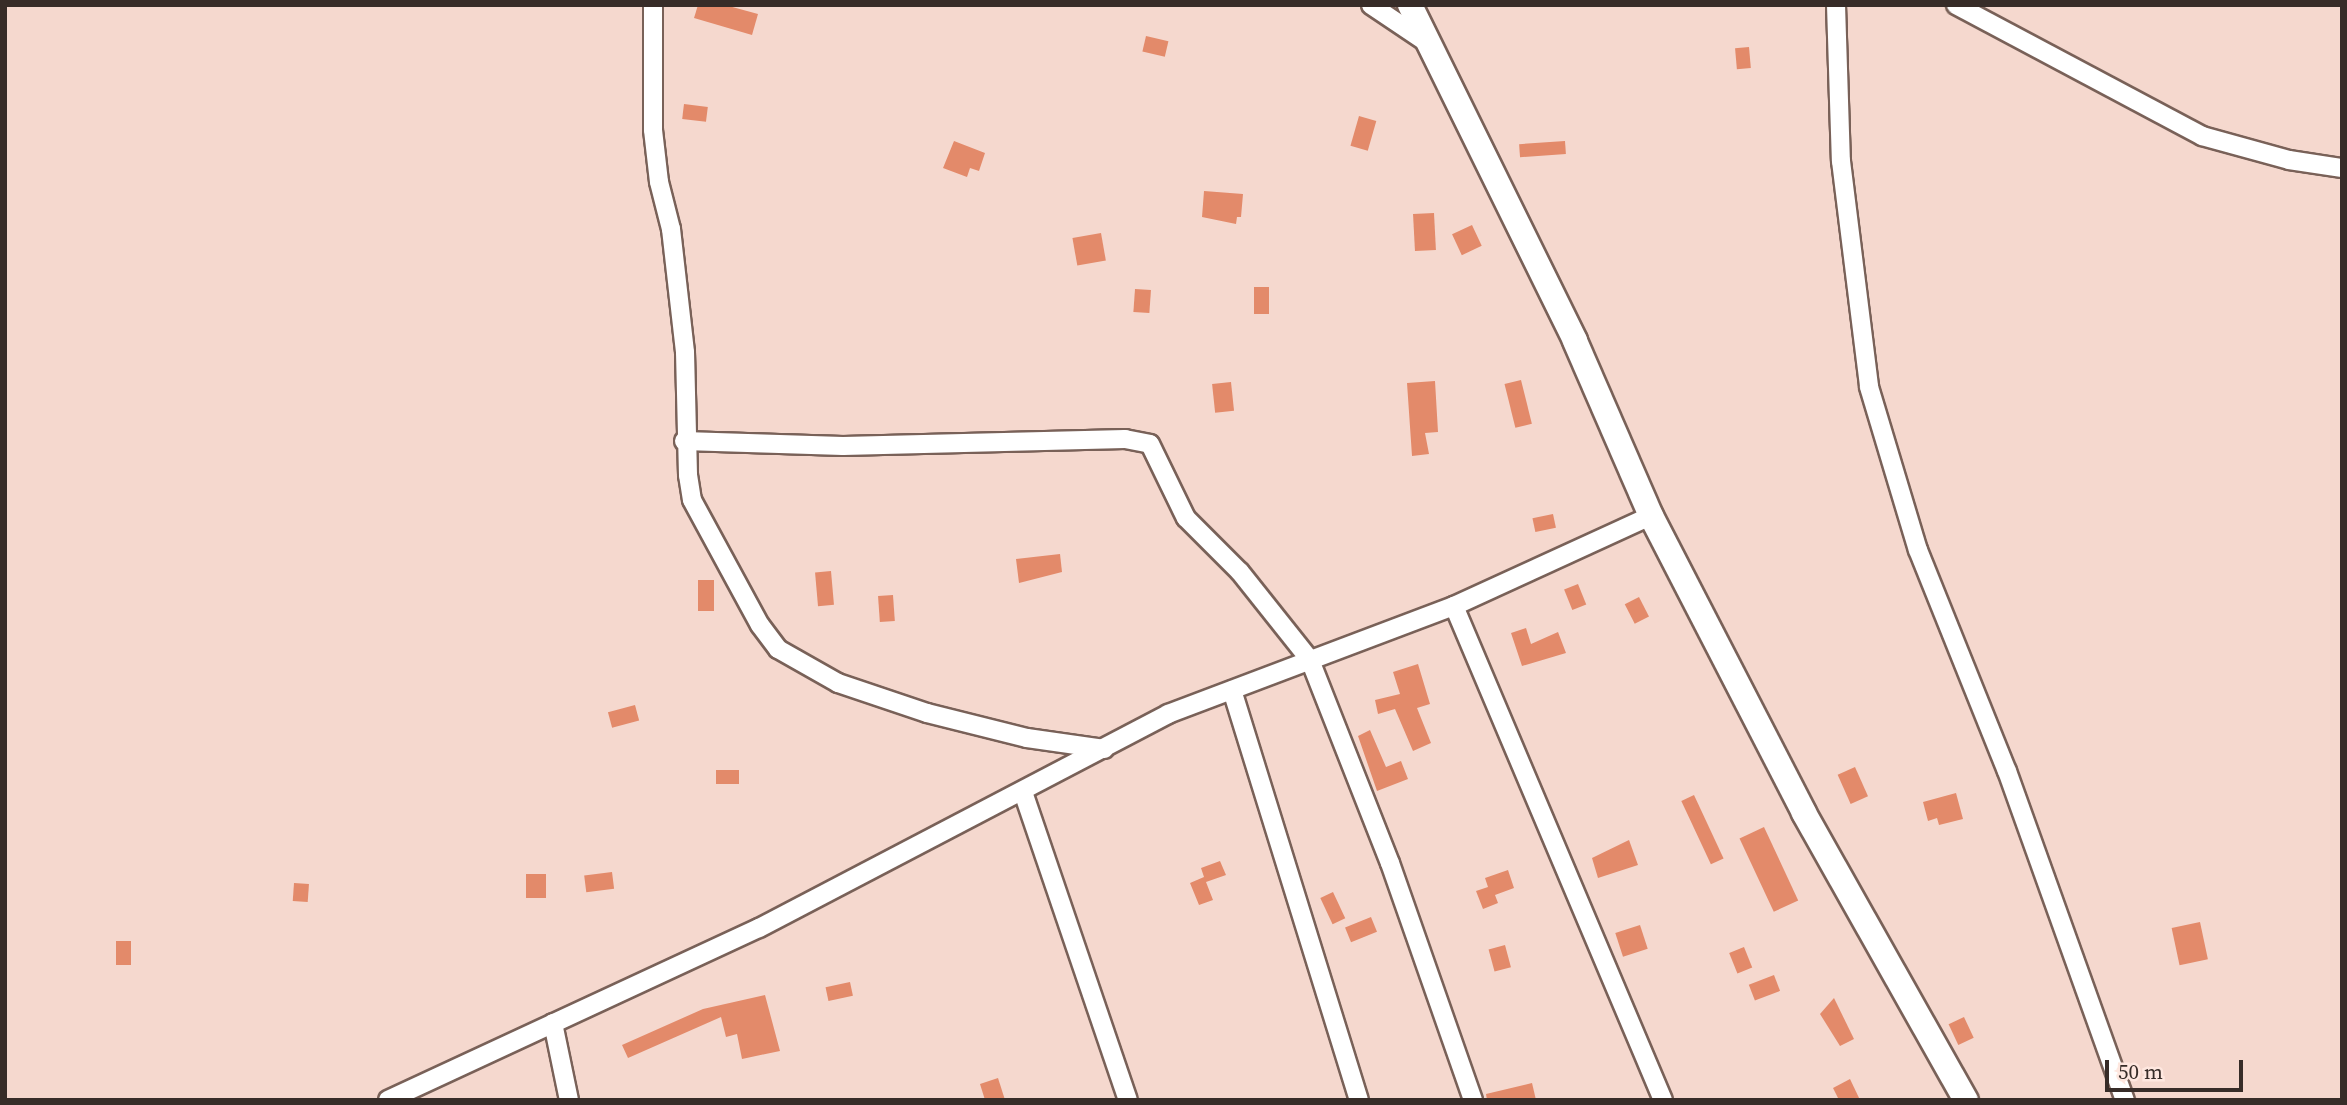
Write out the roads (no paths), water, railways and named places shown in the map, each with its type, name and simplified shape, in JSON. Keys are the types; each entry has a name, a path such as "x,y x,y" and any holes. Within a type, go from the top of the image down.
{"street":[{"path":"653,5 653,131 659,182 671,229 685,352 684,441 692,500 760,625 778,649 838,683 927,713 1027,738 1104,749"},
{"path":"1371,5 1430,44"},
{"path":"1410,5 1575,341 1651,516 1804,813 1966,1100"},
{"path":"1836,5 1841,161 1869,387 1918,550 2007,771 2125,1100"},
{"path":"1956,5 2202,136 2289,160 2342,168"},
{"path":"684,441 843,446 1143,440 1150,444 1186,518 1240,572 1310,660 1390,863 1473,1100"},
{"path":"388,1100 783,917 1168,715 1454,606 1651,516"},
{"path":"1454,606 1663,1100"},
{"path":"1232,690 1359,1100"},
{"path":"1023,792 1128,1100"},
{"path":"552,1023 569,1100"}]}
